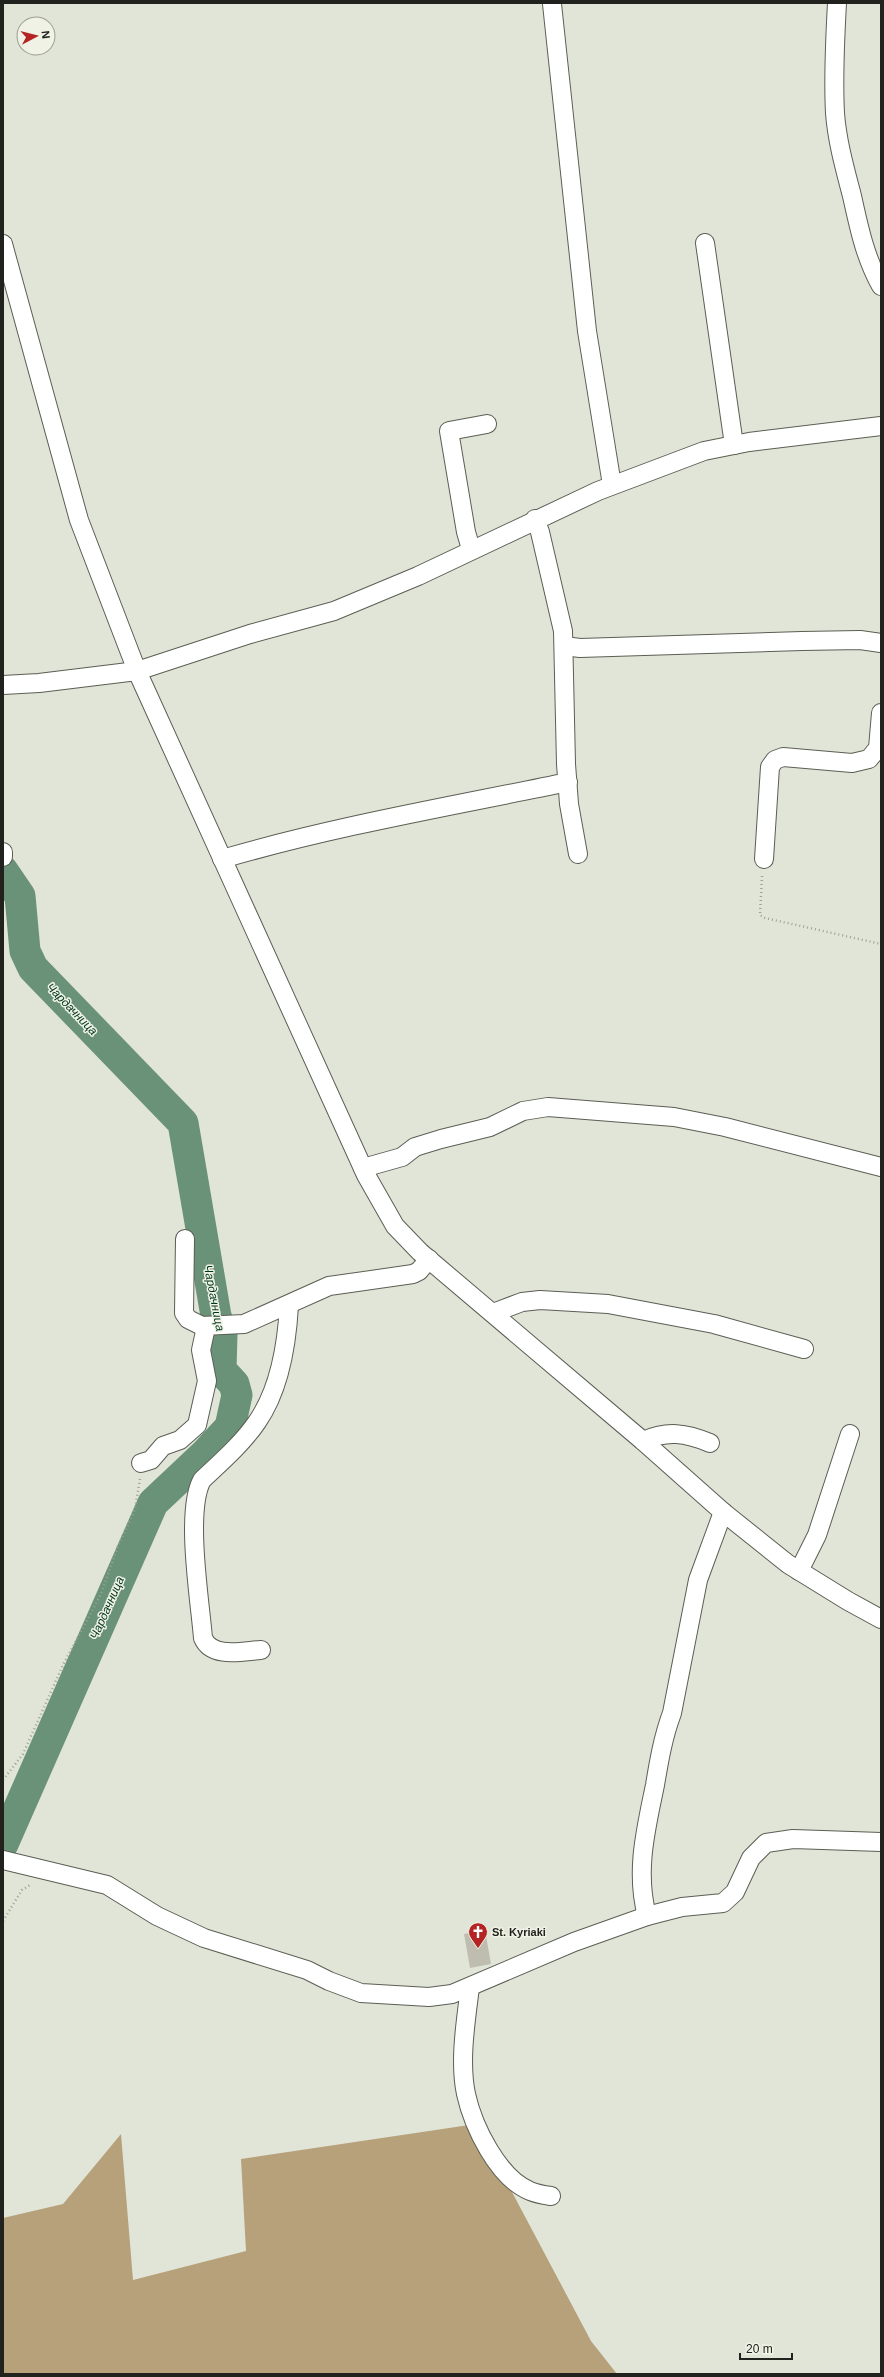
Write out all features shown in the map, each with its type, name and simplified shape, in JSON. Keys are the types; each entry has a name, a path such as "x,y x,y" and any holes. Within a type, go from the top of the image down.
{"street":[{"path":"837,3 834,54 835,113 840,153 859,234 870,265 881,286"},
{"path":"552,4 587,331 612,485"},
{"path":"705,243 734,445"},
{"path":"3,244 10,296 79,520 137,671 363,1168 395,1226 429,1260 644,1441 723,1512 799,1571 848,1601 881,1618"},
{"path":"472,549 466,532 449,430 487,424"},
{"path":"3,685 39,683 137,671 250,634 334,611 418,576 535,519 612,485 704,451 734,445 842,429 881,426"},
{"path":"535,519 546,555 564,646 564,728 568,782 578,854"},
{"path":"564,646 580,648 860,640 881,643"},
{"path":"764,859 770,767 775,760 783,757 852,763 869,759 878,748 881,713"},
{"path":"222,859 326,831 377,823 568,782"},
{"path":"3,852 3,857"},
{"path":"363,1168 402,1157 415,1147 490,1127 523,1111 548,1107 674,1118 725,1127 881,1167"},
{"path":"185,1239 184,1313 195,1324 215,1327 244,1324 329,1286 412,1274 419,1271 429,1260"},
{"path":"493,1313 522,1302 540,1300 608,1304 714,1324 804,1349"},
{"path":"261,1650 225,1652 210,1648 205,1644 203,1638 195,1535 196,1505 198,1488 202,1480 230,1454 257,1422 267,1405 286,1345 289,1305"},
{"path":"141,1463 151,1460 163,1446 180,1440 197,1425 207,1381 201,1350 215,1327"},
{"path":"644,1441 655,1435 677,1433 710,1443"},
{"path":"799,1571 817,1536 850,1434"},
{"path":"647,1916 643,1900 641,1874 642,1843 665,1732 673,1706 698,1580 723,1512"},
{"path":"3,1860 107,1886 157,1916 204,1938 307,1970 329,1982 361,1992 429,1997 452,1994 574,1942 647,1916 682,1907 723,1902 729,1899 741,1882 751,1858 766,1843 793,1839 881,1842"},
{"path":"470,1987 464,2060 466,2093 476,2124 494,2158 513,2179 529,2191 551,2196"}],"path":[{"path":"764,859 760,915 765,918 881,944"},
{"path":"3,1780 23,1754 64,1665 101,1594 118,1546 135,1509 141,1463"},
{"path":"3,1920 22,1890 49,1872"}],"shaded area":[{"path":"476,2124 591,2341 617,2374 3,2374 3,2218 63,2204 121,2134 133,2280 246,2251 241,2159"}],"building":[{"name":"St. Kyriaki","path":"485,1930 491,1964 470,1968 464,1934"}],"waterway":[{"name":"Чардачница","path":"3,871 20,896 25,951 33,968 183,1123 216,1316 222,1334 221,1370 234,1384 237,1395 230,1427 205,1454 153,1503 3,1844"}],"place":[{"name":"St. Kyriaki","path":"478,1949"}]}
